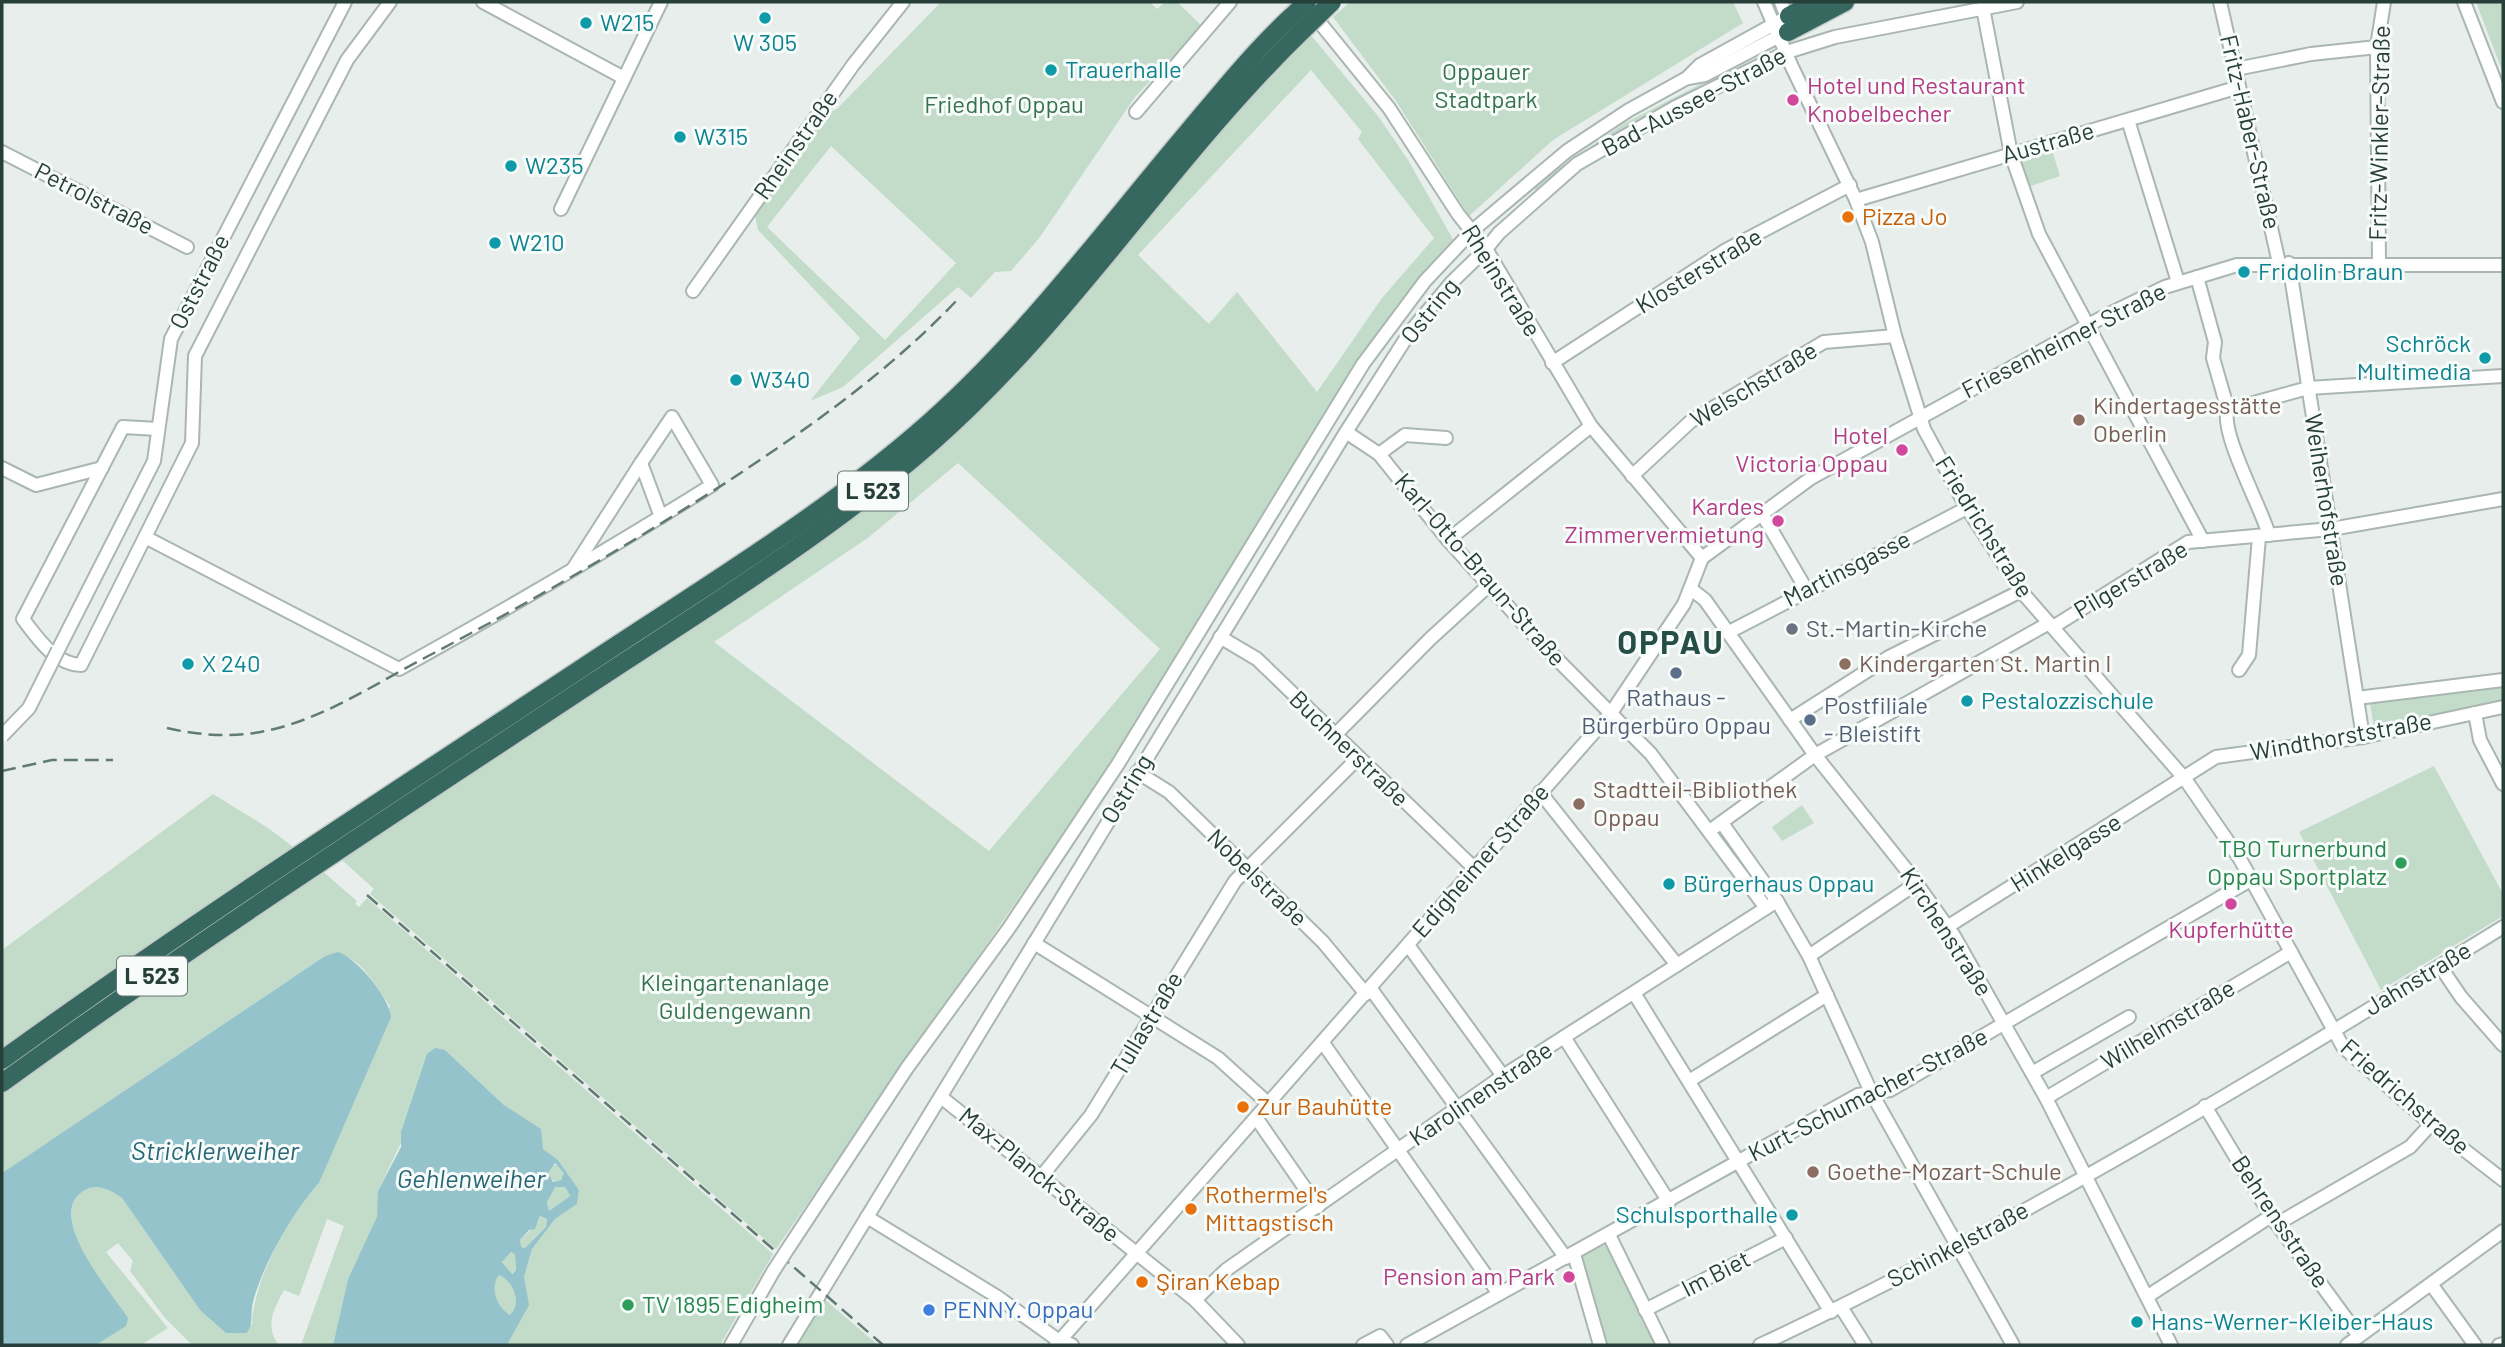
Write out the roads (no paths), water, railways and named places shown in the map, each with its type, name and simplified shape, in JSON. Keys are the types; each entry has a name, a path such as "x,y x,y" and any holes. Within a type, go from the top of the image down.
{"highway":[{"name":"L 523","path":"342,838 747,559 856,482 917,433 1029,323 1275,32 1297,10 1333,2"},
{"path":"1783,22 1815,2"},
{"path":"1783,22 1845,2"},
{"name":"L 523","path":"2,1060 298,866 756,575 868,495 986,393 1042,333 1224,116 1297,10"},
{"name":"L 523","path":"2,1083 170,963 298,866"}],"street":[{"name":"Oststraße","path":"2,736 19,722 29,708 154,461 171,339 345,2"},
{"path":"158,429 124,427 23,619 46,648 69,664 81,665 192,443 195,356 347,60 390,2"},
{"path":"483,2 624,78"},
{"path":"561,209 661,2"},
{"name":"Rheinstraße","path":"693,290 853,65 903,2"},
{"path":"1136,112 1230,2"},
{"path":"1765,2 1783,22 1787,52"},
{"name":"Bad-Aussee-Straße","path":"1486,249 1499,233 1577,164 1674,108 1787,52 1835,37 2017,2"},
{"name":"Fritz-Haber-Straße","path":"2220,2 2284,263"},
{"name":"Fritz-Winkler-Straße","path":"2379,264 2377,47 2384,2"},
{"path":"2464,2 2503,102"},
{"path":"1983,8 2011,154 2039,234 2203,541"},
{"name":"Rheinstraße","path":"1297,10 1389,108 1486,249 1591,426 1702,558"},
{"path":"731,1345 774,1270 900,1079 1009,928 1118,764 1363,364 1425,281 1472,231 1567,151 1629,110 1687,78 1700,65 1783,22"},
{"path":"2236,69 2311,54 2377,47"},
{"name":"Friedrichstraße","path":"1787,52 1850,185 1872,242 1895,336 1920,416 1967,508 2021,591 2185,779 2252,879 2343,1047 2431,1124 2503,1180"},
{"name":"Austraße","path":"1856,200 2239,87"},
{"path":"2128,120 2178,282"},
{"name":"Petrolstraße","path":"2,152 187,247"},
{"name":"Klosterstraße","path":"1552,363 1726,250 1850,185"},
{"name":"Ostring","path":"789,1345 1346,432 1410,332 1452,282 1486,249"},
{"name":"Weiherhofstraße","path":"2284,263 2308,388 2363,737"},
{"name":"Friesenheimer Straße","path":"1920,416 2086,325 2178,282 2237,265 2503,265"},
{"path":"2197,277 2215,342 2213,358 2228,410 2225,417 2233,447 2262,510 2264,536 2249,655 2239,670"},
{"name":"Welschstraße","path":"1632,476 1691,421 1824,342 1895,336"},
{"path":"2228,410 2308,388 2503,376"},
{"path":"1702,558 1761,512 1811,478 1920,416"},
{"path":"145,537 399,669 569,574 712,485 671,417 569,574"},
{"path":"1448,540 1591,426"},
{"name":"Karl-Otto-Braun-Straße","path":"1346,432 1380,454 1448,540 1651,754 1709,831 1772,905"},
{"path":"1380,454 1405,435 1446,438"},
{"path":"641,463 661,517"},
{"path":"2,468 36,485 102,468"},
{"name":"Pilgerstraße","path":"1709,831 1815,755 2051,625 2188,542 2331,529 2503,499"},
{"name":"Martinsgasse","path":"1729,632 1806,589 1967,508"},
{"path":"1761,512 1806,589"},
{"name":"Edigheimer Straße","path":"1063,1343 1138,1253 1611,713 1691,589 1702,558"},
{"path":"1335,735 1430,639 1489,585"},
{"name":"Kirchenstraße","path":"1691,589 1705,600 1815,755 1917,883 1947,927 2046,1098 2171,1345"},
{"path":"1790,720 1889,657 2021,591"},
{"name":"Buchnerstraße","path":"1220,636 1257,659 1357,759 1474,868"},
{"name":"Windthorststraße","path":"2357,698 2503,680"},
{"name":"Windthorststraße","path":"2185,779 2216,757 2363,737 2503,707"},
{"path":"2475,713 2480,740 2503,784"},
{"name":"Tullastraße","path":"1041,1177 1091,1115 1226,894 1357,759"},
{"name":"Nobelstraße","path":"1138,772 1169,792 1323,942 1368,992 1570,1256"},
{"name":"Hinkelgasse","path":"1947,927 2185,779"},
{"path":"1540,792 1677,965"},
{"path":"1722,823 1772,905 1809,956 1871,1092 2013,1345"},
{"name":"Kurt-Schumacher-Straße","path":"1407,1345 1858,1095 1890,1090 2252,879"},
{"path":"1809,956 1917,883"},
{"name":"Karolinenstraße","path":"1195,1300 1226,1270 1503,1076 1772,905"},
{"name":"Jahnstraße","path":"2333,1030 2503,927"},
{"path":"1034,943 1153,1014 1231,1066 1270,1105"},
{"path":"1408,945 1503,1076"},
{"name":"Wilhelmstraße","path":"2046,1098 2291,952"},
{"path":"2440,966 2461,997 2503,1045"},
{"path":"1634,993 1786,1238 1836,1310 1865,1345"},
{"path":"1689,1081 1827,995"},
{"path":"2032,1073 2129,1017"},
{"name":"Schinkelstraße","path":"1760,1345 1836,1310 2085,1177 2333,1030"},
{"path":"1564,1037 1669,1202"},
{"path":"1323,1043 1499,1294"},
{"name":"Max-Planck-Straße","path":"941,1097 1138,1253"},
{"name":"Behrensstraße","path":"2205,1106 2274,1220 2359,1336"},
{"path":"1257,1119 1318,1207"},
{"path":"2148,1296 2274,1220 2410,1147 2431,1124"},
{"path":"867,1217 996,1296 1063,1343"},
{"path":"2347,1345 2503,1231"},
{"path":"1609,1235 1663,1345"},
{"name":"Im Biet","path":"1645,1310 1786,1238"},
{"path":"1138,1253 1195,1300 1238,1345"},
{"path":"1570,1256 1600,1345"},
{"path":"2431,1284 2475,1345"},
{"path":"1363,1345 1380,1336 1387,1345"}],"water":[{"name":"Stricklerweiher","path":"338,952 354,962 371,979 385,999 391,1017 319,1183 309,1194 271,1256 257,1288 247,1333 226,1333 200,1310 122,1198 98,1187 82,1192 73,1204 72,1219 85,1255 128,1318 126,1326 96,1345 2,1345 2,1173 325,956"},
{"name":"Gehlenweiher","path":"435,1048 445,1050 504,1105 541,1129 543,1149 558,1160 579,1190 577,1204 555,1219 532,1249 524,1277 529,1305 507,1345 333,1345 348,1279 377,1217 378,1191 401,1147 401,1132 427,1054","holes":["555,1163 564,1173 561,1180 553,1182 548,1173","555,1187 565,1187 570,1196 549,1211 547,1202","540,1216 547,1219 546,1227 525,1248 521,1247 520,1240 529,1230 535,1229","511,1252 515,1254 516,1270 512,1274 502,1262","499,1275 512,1287 516,1298 514,1310 510,1315 498,1302 495,1286"]}],"railway":[{"path":"167,728 224,735 268,731 302,721 360,694 546,592 727,482 848,397 905,350 959,298"},
{"path":"2,771 52,760 113,760"},
{"path":"367,895 883,1345"}],"place":[{"name":"W 305","path":"765,18"},
{"name":"W215","path":"586,23"},
{"name":"Trauerhalle","path":"1051,70"},
{"name":"Hotel und Restaurant Knobelbecher","path":"1793,100"},
{"name":"W315","path":"680,137"},
{"name":"W235","path":"511,166"},
{"name":"Pizza Jo","path":"1848,217"},
{"name":"W210","path":"495,243"},
{"name":"Fridolin Braun","path":"2244,272"},
{"name":"Schröck Multimedia","path":"2485,358"},
{"name":"W340","path":"736,380"},
{"name":"Kindertagesstätte Oberlin","path":"2079,420"},
{"name":"Hotel Victoria Oppau","path":"1902,450"},
{"name":"Kardes Zimmervermietung","path":"1778,521"},
{"name":"St.-Martin-Kirche","path":"1792,629"},
{"name":"X 240","path":"188,664"},
{"name":"Kindergarten St. Martin I","path":"1845,664"},
{"name":"Rathaus - Bürgerbüro Oppau","path":"1676,673"},
{"name":"Pestalozzischule","path":"1967,701"},
{"name":"Postfiliale - Bleistift","path":"1810,720"},
{"name":"Stadtteil-Bibliothek Oppau","path":"1579,804"},
{"name":"TBO Turnerbund Oppau Sportplatz","path":"2401,863"},
{"name":"Bürgerhaus Oppau","path":"1669,884"},
{"name":"Kupferhütte","path":"2231,904"},
{"name":"Zur Bauhütte","path":"1243,1107"},
{"name":"Goethe-Mozart-Schule","path":"1813,1172"},
{"name":"Rothermel's Mittagstisch","path":"1191,1209"},
{"name":"Schulsporthalle","path":"1792,1215"},
{"name":"Pension am Park","path":"1569,1277"},
{"name":"Şiran Kebap","path":"1142,1282"},
{"name":"TV 1895 Edigheim","path":"628,1305"},
{"name":"PENNY. Oppau","path":"929,1310"},
{"name":"Hans-Werner-Kleiber-Haus","path":"2137,1322"}],"district":[{"name":"OPPAU","path":"1671,643"}],"park label":[{"name":"Oppauer Stadtpark","path":"1486,86"},
{"name":"Friedhof Oppau","path":"1004,105"},
{"name":"Kleingartenanlage Guldengewann","path":"735,997"}]}
